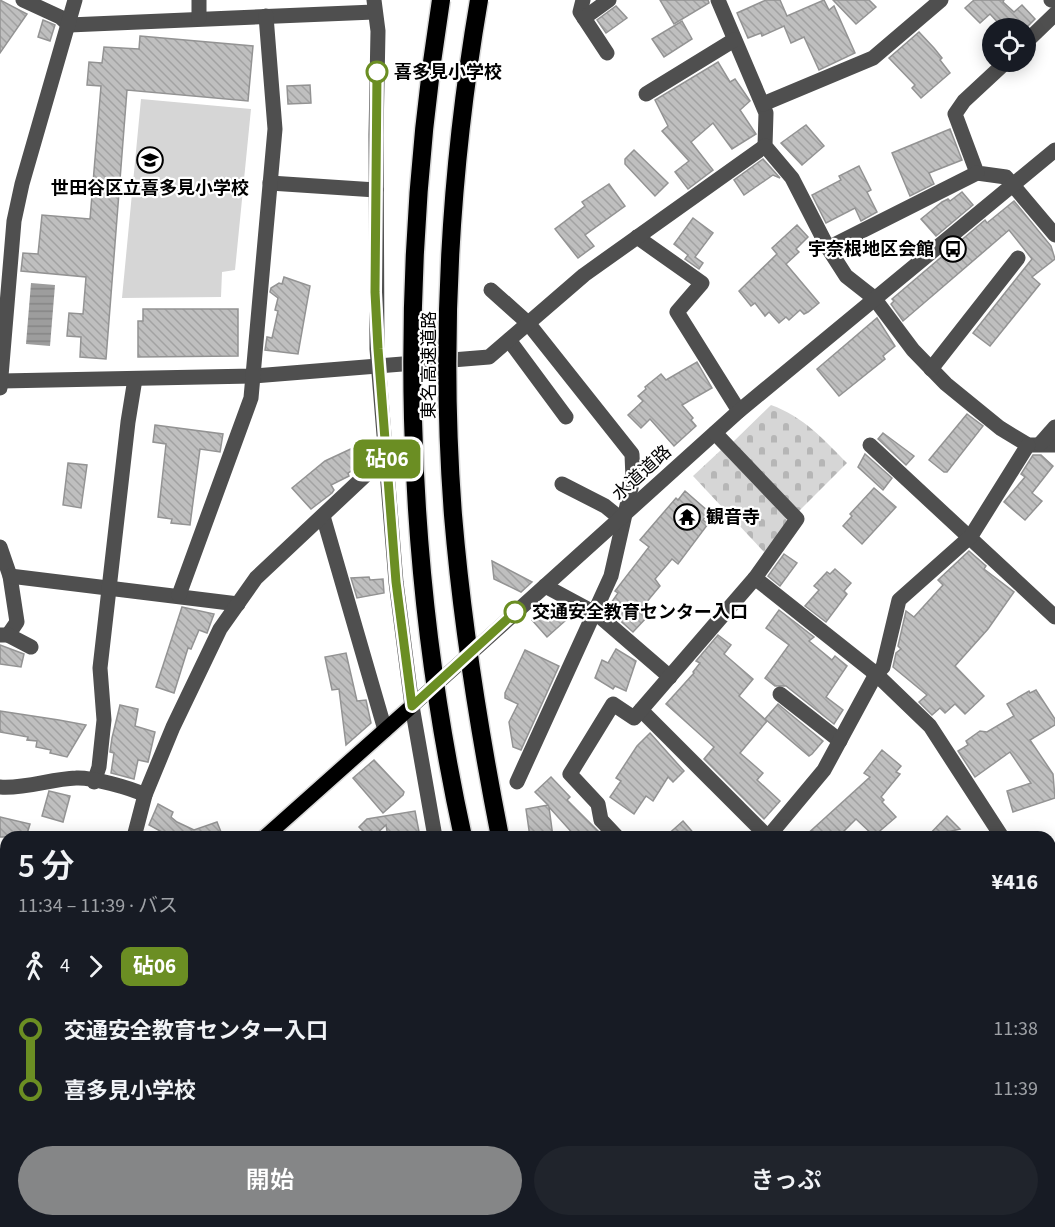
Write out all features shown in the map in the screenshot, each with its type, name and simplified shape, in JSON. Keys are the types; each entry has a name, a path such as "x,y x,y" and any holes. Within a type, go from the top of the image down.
{"highway":[{"name":"東名高速道路","path":"441,0 427,106 417,214 411,401 417,519 426,612 439,707 462,831"},
{"name":"東名高速道路","path":"479,0 458,144 448,383 453,513 462,608 499,831"}],"main road":[{"name":"水道道路","path":"274,831 412,706"}],"street":[{"path":"23,0 60,17 69,25 266,16 302,7 374,6 378,31 375,292 379,368 396,582 412,706 434,831"},
{"path":"75,0 22,184 7,219 0,385 253,376 379,368 489,357 584,275 765,146"},
{"path":"199,0 199,18"},
{"path":"583,0 580,12 607,53"},
{"path":"584,18 609,0"},
{"path":"718,0 766,113 765,146 792,178 828,248 846,276 874,298 913,350 931,369 1000,428 1041,445"},
{"path":"763,104 873,58 941,0"},
{"path":"1036,33 1055,15"},
{"path":"178,596 248,406 253,376 275,129 266,16"},
{"path":"646,94 734,40"},
{"path":"977,173 955,114 964,101 995,72"},
{"name":"水道道路","path":"412,706 739,411 1055,150"},
{"path":"828,248 977,173 1006,177 1055,235"},
{"path":"270,183 376,190"},
{"path":"638,237 702,283 677,312 739,411"},
{"path":"931,369 1018,258"},
{"path":"491,290 528,323 632,454 633,478 611,576 517,782"},
{"path":"509,340 566,417"},
{"path":"94,782 99,767 104,720 100,669 135,379"},
{"path":"773,831 824,770 876,675 883,667 899,600 971,536 1055,427"},
{"path":"611,831 601,820 598,804 570,774 613,704 634,718 755,578 797,519 715,433"},
{"path":"870,445 971,536 1055,617"},
{"path":"136,831 145,795 173,727 220,629 256,578 387,455"},
{"path":"562,484 623,518"},
{"path":"323,516 385,730"},
{"path":"0,547 10,576 17,622 4,635 31,647"},
{"path":"10,576 238,604"},
{"path":"755,578 876,675 930,726 998,831"},
{"path":"545,586 595,612 670,677"},
{"path":"780,694 840,741"},
{"path":"641,710 762,831"},
{"path":"0,787 14,788 78,778 134,790 145,795"}],"green space":[{"path":"141,99 251,109 235,270 222,272 221,297 122,298"},
{"path":"771,405 803,422 847,463 799,511 733,442"},
{"path":"721,450 784,515 787,521 765,553 693,476"}],"shaded area":[{"path":"31,283 55,285 50,346 26,344"}],"building":[{"path":"0,0 27,14 0,53"},
{"path":"660,0 708,0 709,3 674,24"},
{"path":"766,0 780,0 787,16 824,0 829,10 834,6 855,53 819,70 804,37 791,43 784,26 762,36 761,33 748,38 737,13"},
{"path":"833,0 869,0 876,7 856,24"},
{"path":"974,0 1004,0 1003,2 1014,12 1022,5 1034,18 994,18 990,14 982,18 980,23 965,8"},
{"path":"616,6 627,18 606,33 597,20"},
{"path":"43,20 55,25 50,41 38,37"},
{"path":"682,21 692,39 664,57 652,39"},
{"path":"919,32 942,58 940,60 950,73 921,98 912,88 915,85 889,58"},
{"path":"140,36 253,46 248,101 127,90 106,359 80,357 81,337 67,336 69,313 83,314 86,277 21,271 23,253 38,254 42,215 90,219 101,86 87,85 89,62 102,63 104,47 139,49"},
{"path":"718,62 730,82 735,79 750,101 740,110 756,134 732,149 713,123 691,142 713,170 688,189 675,172 689,161 662,131 668,126 655,100"},
{"path":"310,85 311,103 288,104 287,86"},
{"path":"806,125 824,146 802,165 781,143"},
{"path":"950,129 962,160 929,173 934,184 910,196 892,153"},
{"path":"634,150 668,183 655,196 625,164 625,159"},
{"path":"763,159 780,178 773,175 744,195 734,180"},
{"path":"859,166 871,190 867,192 877,212 861,221 855,208 826,223 812,195 841,180 839,176"},
{"path":"609,184 625,206 585,235 594,246 578,258 555,229 585,206 582,202"},
{"path":"962,192 973,205 936,236 921,219 942,202 948,199 950,201"},
{"path":"1014,201 1051,246 1055,259 1032,277 1040,284 990,346 973,333 1032,259 1009,230 903,321 891,304 894,301 892,299 985,220 987,223"},
{"path":"693,218 713,233 695,257 703,263 699,269 685,259 688,255 674,244"},
{"path":"797,225 808,237 796,249 799,252 786,264 819,303 804,314 800,310 789,320 786,317 779,323 769,312 765,316 755,303 751,306 739,291 777,254 772,248"},
{"path":"284,277 310,286 298,354 265,350 267,337 272,338 278,311 275,310 278,298 270,292 271,288 279,283 282,284"},
{"path":"143,309 238,309 238,356 138,357 138,321 143,321"},
{"path":"877,318 895,346 883,356 885,359 839,396 817,369"},
{"path":"697,362 712,388 682,405 693,418 691,420 696,426 674,446 650,419 641,428 628,415 643,401 638,396 646,389 645,387 661,374 666,380"},
{"path":"967,414 983,426 947,472 944,472 929,460"},
{"path":"155,425 223,434 220,452 200,449 190,525 171,523 172,519 158,517 166,444 153,442"},
{"path":"883,433 914,456 906,465 878,439"},
{"path":"357,446 365,462 348,473 349,476 331,485 334,490 332,493 311,509 292,488 325,461"},
{"path":"865,454 892,478 883,490 858,467"},
{"path":"1033,455 1041,455 1053,466 1032,493 1042,501 1025,520 1004,502 1025,477 1021,474"},
{"path":"68,463 87,465 81,508 63,505"},
{"path":"874,488 896,507 862,544 843,526 852,516 850,514"},
{"path":"685,491 709,512 703,520 708,524 678,564 672,559 655,579 660,586 640,610 647,617 633,632 607,609 618,593 615,591 649,547 640,540 676,498 678,500"},
{"path":"969,551 986,566 984,569 1014,592 988,629 955,666 984,696 965,714 955,704 945,713 940,708 932,715 919,702 927,695 893,667 896,653 901,649 898,646 906,611 914,617 943,585 938,580"},
{"path":"784,554 797,563 780,586 768,576"},
{"path":"492,561 532,582 521,592 494,579"},
{"path":"835,569 851,583 844,591 847,594 826,622 805,606 819,590 814,586 827,572 830,574"},
{"path":"369,577 370,580 383,579 384,593 357,598 351,578"},
{"path":"551,603 565,621 547,637 532,620"},
{"path":"182,607 214,614 207,633 199,630 191,649 188,648 174,693 156,687"},
{"path":"779,610 814,637 809,641 832,660 835,656 847,666 826,697 843,710 834,724 786,686 775,686 765,678 789,645 766,628"},
{"path":"718,635 731,645 724,654 753,679 739,696 767,721 740,753 763,773 757,780 780,801 764,819 704,759 714,747 666,704 694,673 700,663 696,661"},
{"path":"0,645 24,654 21,667 0,664"},
{"path":"616,649 636,661 626,691 615,686 613,689 595,678 602,660 608,663"},
{"path":"525,650 559,666 521,750 513,747 509,722 518,704 505,698 505,693"},
{"path":"346,653 357,701 366,700 371,723 346,745 339,689 332,690 325,657"},
{"path":"1036,690 1055,719 1055,725 1030,740 1053,774 1055,798 1013,812 1007,791 1031,783 1010,752 975,777 958,751 968,745 966,741 980,731 987,732 1014,716 1007,704 1029,691 1030,693"},
{"path":"778,704 823,741 809,756 765,719"},
{"path":"120,705 138,709 135,726 155,732 148,762 138,760 134,779 111,773 114,753 110,752"},
{"path":"0,711 86,725 67,757 36,747 37,741 27,740 28,737 0,732"},
{"path":"650,733 684,771 673,782 668,777 653,801 646,796 634,814 610,797 621,781 616,778 637,746"},
{"path":"882,750 901,766 896,772 900,774 881,797 884,800 882,802 896,817 880,831 869,831 856,819 844,831 811,831 870,777 864,773"},
{"path":"374,760 404,792 383,813 353,778"},
{"path":"551,777 570,797 567,800 598,831 571,831 549,807 552,831 529,831 526,809 548,805 535,792"},
{"path":"49,791 70,796 63,822 42,816"},
{"path":"158,804 173,812 171,817 177,822 194,830 217,822 221,831 160,831 149,825"},
{"path":"415,811 419,831 387,831 386,825 380,831 363,831 359,827 367,819"},
{"path":"947,816 960,829 952,831 933,831"},
{"path":"0,817 30,824 28,831 0,831"},
{"path":"683,821 692,831 672,831"}],"bus line":[{"name":"砧06","path":"377,72 375,292 378,349 396,582 412,706 515,612"}],"place":[{"name":"喜多見小学校","path":"377,72"},
{"name":"世田谷区立喜多見小学校","path":"150,160"},
{"name":"宇奈根地区会館","path":"953,249"},
{"name":"観音寺","path":"687,517"},
{"name":"交通安全教育センター入口","path":"515,612"}]}
